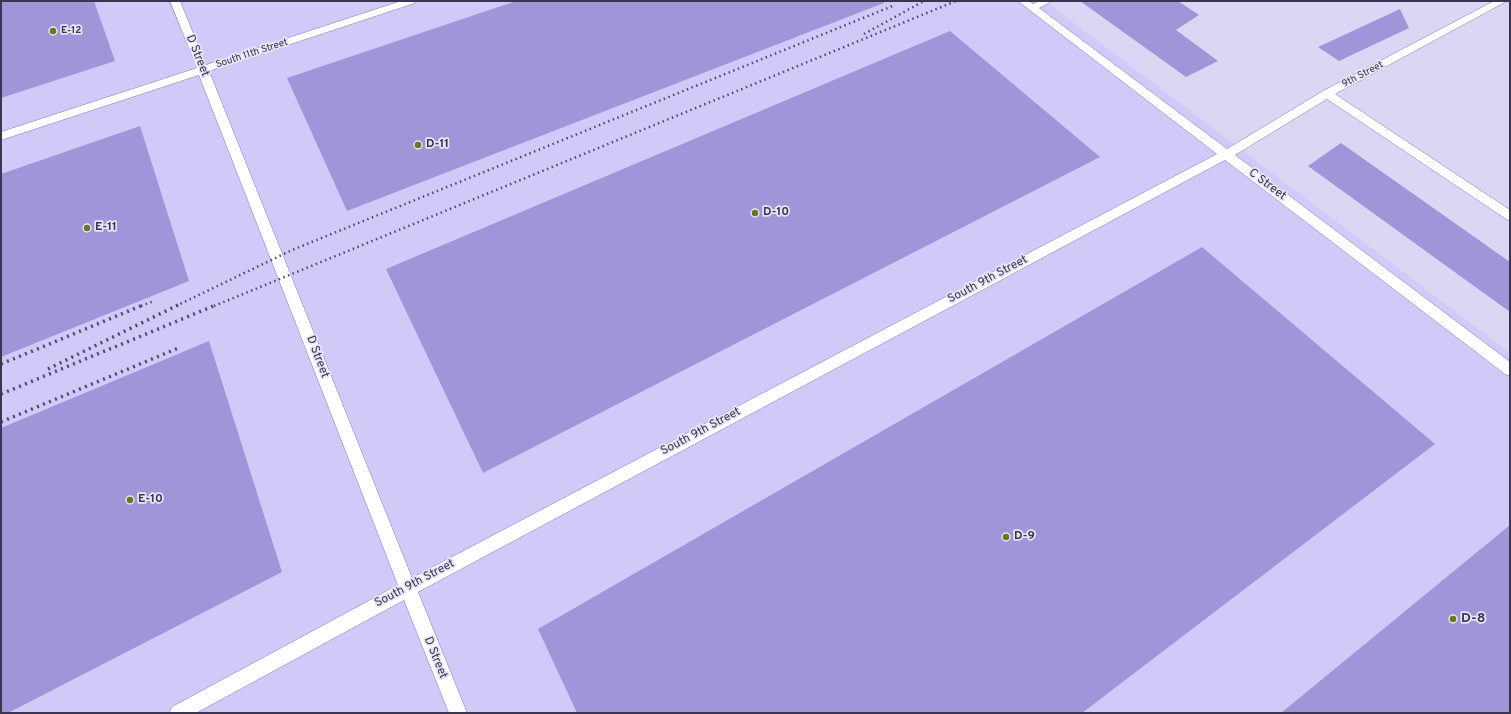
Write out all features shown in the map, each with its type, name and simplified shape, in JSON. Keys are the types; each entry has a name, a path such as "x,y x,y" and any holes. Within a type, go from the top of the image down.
{"lane":[{"name":"D Street","path":"175,1 286,277 406,589 458,713"},
{"name":"South 11th Street","path":"1,136 411,1"},
{"path":"1028,4 1047,1"},
{"name":"9th Street","path":"1226,154 1248,143 1327,94 1502,1"},
{"name":"C Street","path":"1028,4 1510,370"},
{"path":"1327,94 1510,216"},
{"name":"South 9th Street","path":"178,713 406,589 1226,154"}],"shaded area":[{"path":"1,1 1045,1 1510,353 1510,713 1,713"}],"building":[{"name":"E-12","path":"1,1 94,1 115,61 1,98"},
{"name":"D-11","path":"516,1 884,1 884,3 347,211 287,78"},
{"path":"1080,1 1178,1 1199,15 1176,30 1218,61 1186,77"},
{"path":"1400,9 1409,28 1339,61 1318,47"},
{"name":"D-10","path":"950,31 1100,157 483,473 386,269"},
{"name":"E-11","path":"140,126 189,281 1,357 1,174"},
{"path":"1341,143 1510,262 1510,312 1308,166"},
{"name":"D-9","path":"1202,247 1435,444 1082,713 577,713 538,629"},
{"name":"E-10","path":"209,341 282,572 8,713 1,713 1,428"},
{"name":"D-8","path":"1510,525 1510,713 1281,713"}],"railway":[{"path":"864,34 924,1"},
{"path":"214,306 956,1"},
{"path":"176,306 292,250 895,5"},
{"path":"141,306 154,301"},
{"path":"1,364 143,305"},
{"path":"48,369 178,305"},
{"path":"1,394 216,305"},
{"path":"1,422 181,347"}],"place":[{"name":"E-12","path":"53,31"},
{"name":"D-11","path":"418,145"},
{"name":"D-10","path":"755,213"},
{"name":"E-11","path":"87,228"},
{"name":"E-10","path":"130,500"},
{"name":"D-9","path":"1006,537"},
{"name":"D-8","path":"1453,619"}]}
